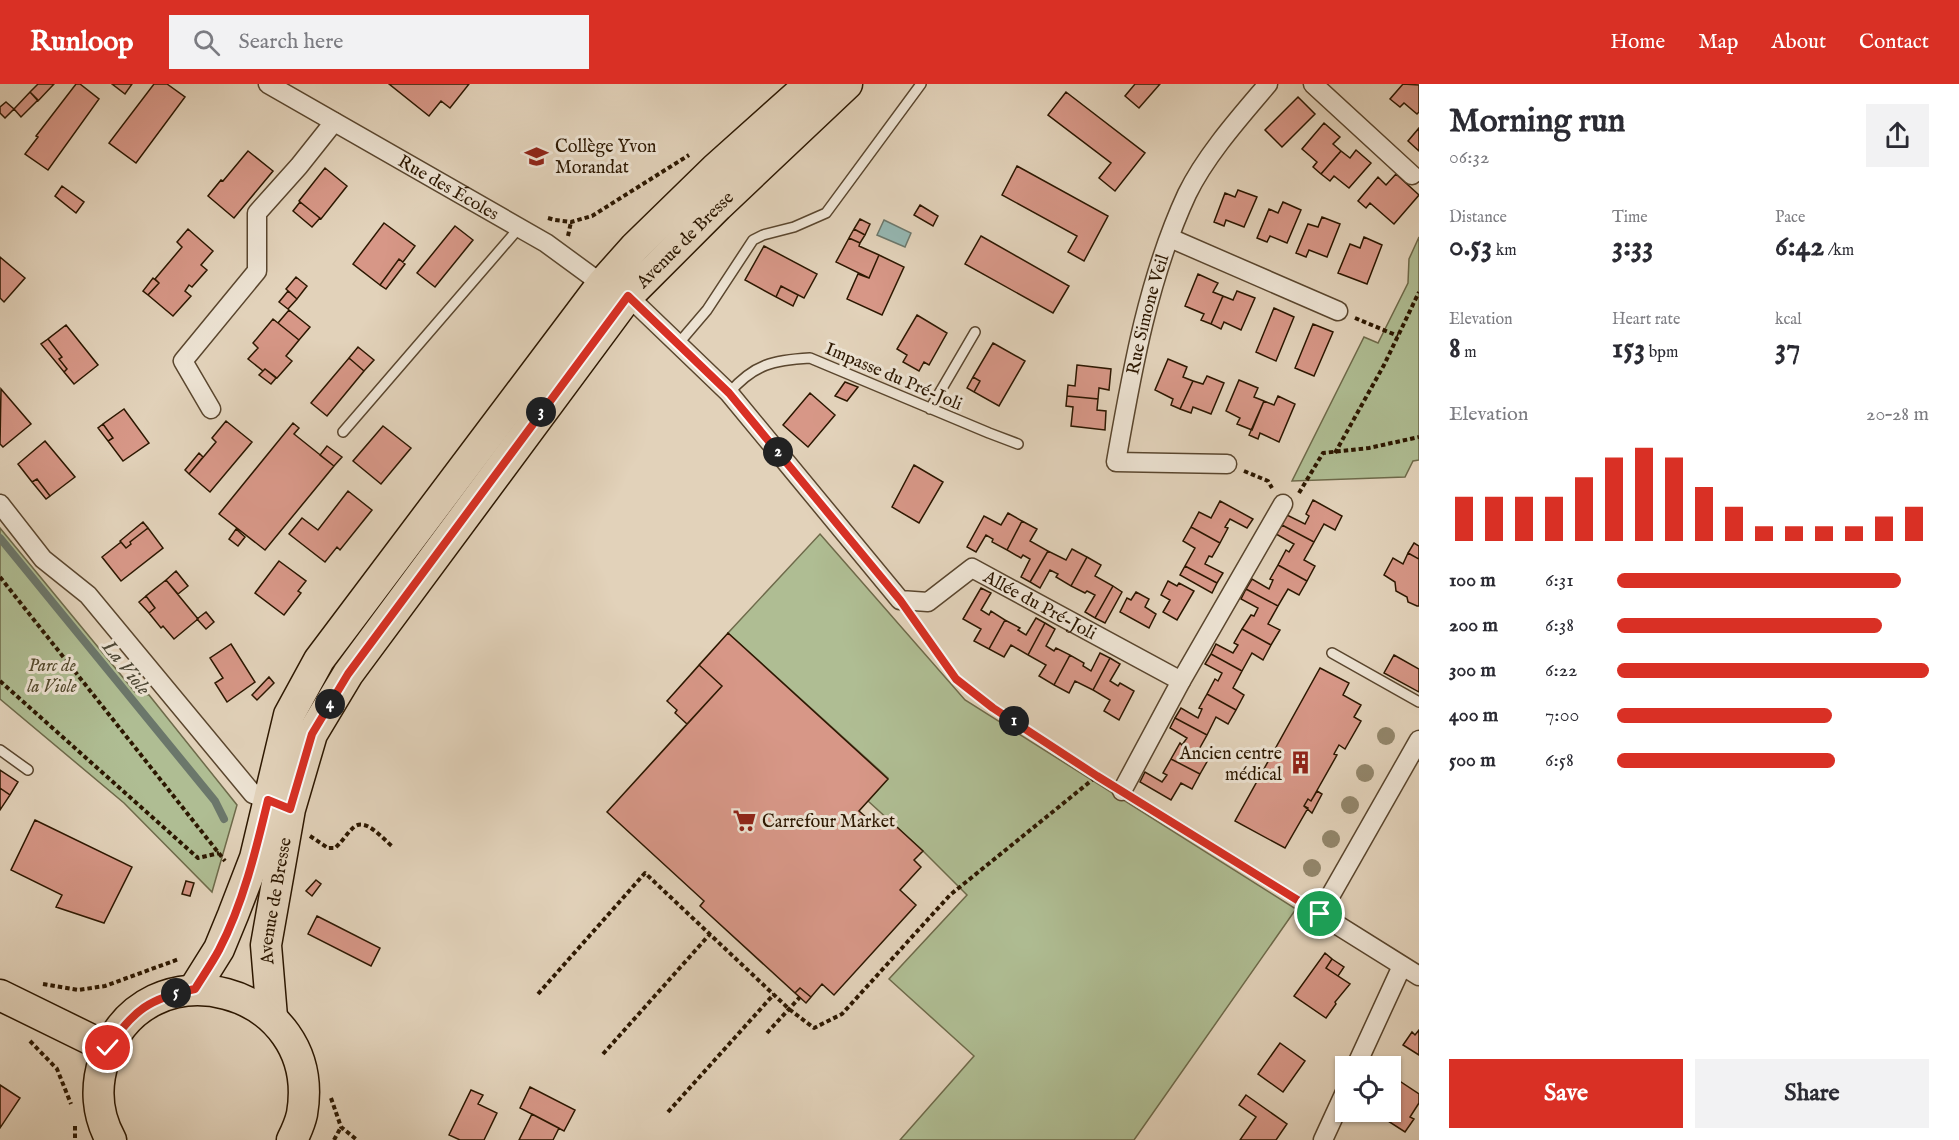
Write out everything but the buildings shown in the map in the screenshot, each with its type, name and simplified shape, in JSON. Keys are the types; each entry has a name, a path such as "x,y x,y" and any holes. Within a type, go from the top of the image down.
{"main road":[{"name":"Avenue de Bresse","path":"272,1017 265,960 266,945 288,814 312,734 348,674 615,290 635,247 715,169 810,84"},
{"name":"Avenue de Bresse","path":"615,290 718,206 847,84"},
{"name":"Avenue de Bresse","path":"195,989 219,950 255,858 288,814"},
{"path":"111,1140 104,1128 98,1101 99,1074 108,1048 123,1025 143,1007 168,995 195,989 222,992 248,1001 272,1017 288,1037 299,1060 304,1088 302,1116 292,1140"},
{"path":"0,995 108,1048"}],"street":[{"name":"Rue des Écoles","path":"268,84 560,252 615,290 678,344 729,393 900,600"},
{"name":"Rue Simone Veil","path":"1227,464 1116,462 1132,368 1162,258 1188,193 1217,148 1268,84"},
{"path":"1313,84 1412,175"},
{"path":"211,410 183,361 257,271 257,213 334,122"},
{"path":"1170,238 1338,311"},
{"path":"0,504 43,559 88,595 253,794 288,814"},
{"path":"1122,791 1181,681 1283,504"},
{"name":"Allée du Pré-Joli","path":"900,600 928,602 972,568 1181,681"},
{"path":"1419,740 1313,910 1419,976"},
{"path":"1361,1056 1402,966"},
{"path":"1323,1140 1335,1114"}],"lane":[{"path":"678,344 707,310 753,240 794,227 826,213 921,84"},
{"path":"343,432 519,228"},
{"path":"930,409 975,332"},
{"name":"Impasse du Pré-Joli","path":"729,393 741,378 761,366 780,360 810,358 1018,444"},
{"path":"1332,653 1419,702"},
{"path":"0,750 28,770"}],"path":[{"path":"540,215 571,222 592,216 692,154 700,154 715,169"},
{"path":"1335,453 1419,292"},
{"path":"1338,311 1398,336"},
{"path":"1227,464 1268,481 1283,504 1293,502 1323,453 1369,448 1419,437"},
{"path":"0,577 231,868"},
{"path":"900,600 956,679 993,708 1097,776 1313,910"},
{"path":"0,681 198,858 219,853"},
{"path":"538,994 645,873 789,1009 814,1028 842,1014 950,895 1097,776"},
{"path":"288,814 328,848 335,848 353,827 359,824 366,824 393,847"},
{"path":"603,1054 710,934"},
{"path":"39,983 78,990 105,986 177,961 184,955"},
{"path":"668,1112 774,994"},
{"path":"767,1033 800,997"},
{"path":"24,1035 57,1069 74,1111"},
{"path":"330,1095 341,1127 357,1140"},
{"path":"74,1121 75,1140"},
{"path":"334,1140 341,1127"}],"green space":[{"path":"1419,237 1419,460 1413,461 1405,477 1292,481 1364,337 1378,343 1408,283 1409,259"},
{"name":"Parc de la Viole","path":"0,528 135,692 149,695 237,805 212,892 124,803 0,699"},
{"path":"820,534 965,700 1296,909 1134,1140 900,1140 974,1056 889,979 967,895 868,801 888,778 728,633"}],"water":[{"path":"884,220 911,233 905,247 877,235"}],"waterway":[{"name":"La Viole","path":"0,538 215,801 224,819"}],"place":[{"name":"Collège Yvon Morandat","path":"537,156"},
{"name":"Ancien centre médical","path":"1300,763"},
{"name":"Carrefour Market","path":"744,821"}],"route":[{"path":"108,1048 123,1025 143,1007 168,995 195,989 219,950 233,915 255,858 268,800 290,809 312,734 348,674 628,296 729,393 900,600 956,679 993,708 1097,776 1320,914"}]}
